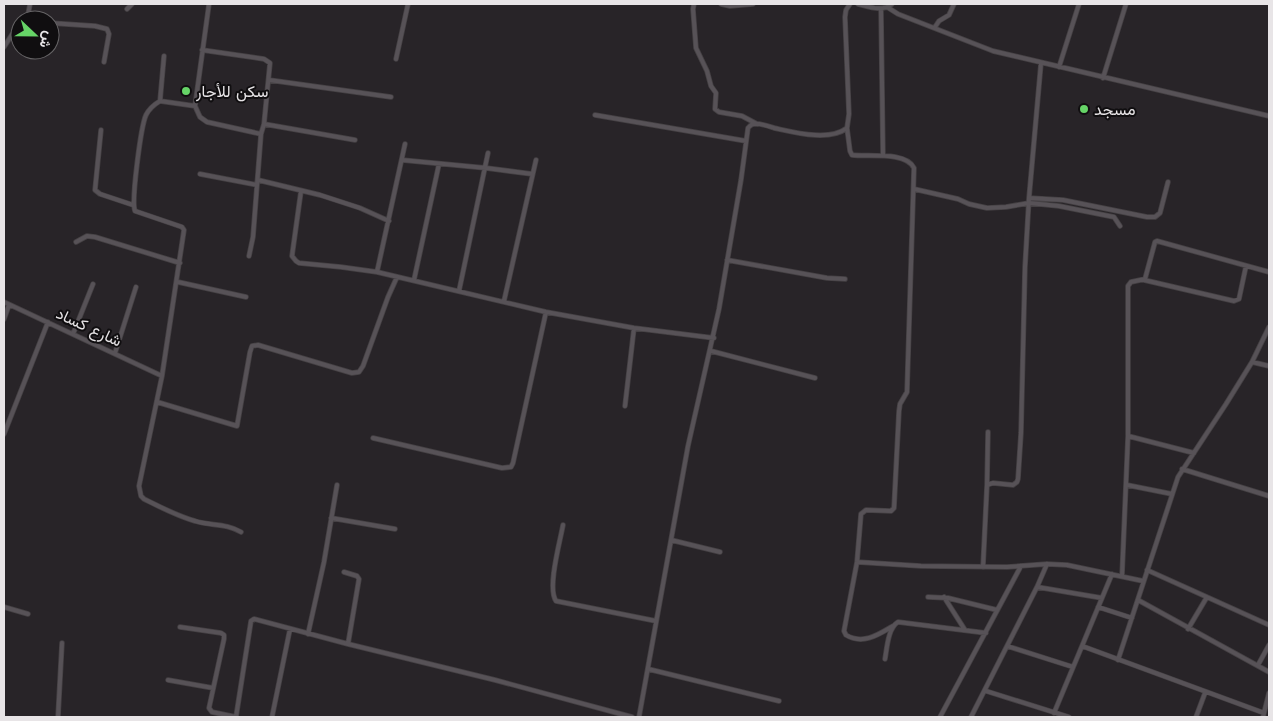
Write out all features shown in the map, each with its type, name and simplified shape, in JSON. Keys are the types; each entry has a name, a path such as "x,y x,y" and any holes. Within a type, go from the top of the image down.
{"street":[{"path":"127,9 132,4"},
{"path":"209,4 195,106 202,120 261,134"},
{"path":"396,59 408,4"},
{"path":"694,4 696,48 708,71 711,86 716,94 716,109 722,113 742,116 757,124 807,134 834,134 842,132 847,128"},
{"path":"720,4 730,6 753,4"},
{"path":"850,4 846,10 845,17 849,114 847,128 851,154 883,155 903,159 912,164 914,168 914,189 907,392 900,404 899,411 894,508 891,511 869,510 862,512 857,562 845,627 846,635 855,639 868,639 896,623 902,622 986,633"},
{"path":"858,4 881,8 892,4"},
{"path":"936,27 939,21 949,15 954,4"},
{"path":"1059,67 1079,4"},
{"path":"1103,78 1126,4"},
{"path":"887,7 898,14 936,27 994,51 1269,116"},
{"path":"881,8 883,155"},
{"path":"60,24 95,26 107,29 109,34 104,62"},
{"path":"202,50 264,59 270,63 264,124 261,134 254,237 249,256"},
{"path":"164,56 160,101 147,112 145,119 133,205 135,211 183,228 184,237 162,376 139,486 141,496 148,501 193,521 232,527 241,532"},
{"path":"987,485 1013,485 1018,479 1025,268 1041,63"},
{"path":"269,80 392,97"},
{"path":"160,101 195,106"},
{"path":"595,116 746,141"},
{"path":"264,124 355,140"},
{"path":"639,717 688,446 714,338 748,128 757,124"},
{"path":"101,130 95,190 100,194 133,205"},
{"path":"377,272 405,144"},
{"path":"459,290 488,153"},
{"path":"402,160 532,174"},
{"path":"504,301 536,160"},
{"path":"414,280 439,164"},
{"path":"200,174 257,185"},
{"path":"258,180 320,195 388,221"},
{"path":"1029,198 1063,200 1140,216 1155,217 1160,214 1168,182"},
{"path":"914,189 987,208 1029,203 1059,206 1111,216 1116,219 1120,226"},
{"path":"301,191 292,256 296,261 304,264 341,266 377,272 546,312 634,328 714,338"},
{"path":"76,242 87,236 95,237 180,262"},
{"path":"1144,280 1154,245 1157,241 1269,272"},
{"path":"728,260 827,278 845,279"},
{"path":"1122,576 1128,436 1127,289 1131,282 1144,280 1234,301 1239,299 1246,266"},
{"path":"157,402 237,426 239,424 250,352 252,346 258,345 352,372 359,372 397,277"},
{"path":"178,282 246,297"},
{"path":"73,334 93,284"},
{"path":"115,353 136,287"},
{"name":"شارع كساد","path":"4,302 162,376"},
{"path":"4,319 9,305"},
{"path":"373,438 502,468 511,467 546,312"},
{"path":"4,434 48,322"},
{"path":"1118,660 1172,494 1182,469 1252,362 1269,327"},
{"path":"625,406 634,328"},
{"path":"711,351 815,378"},
{"path":"1252,362 1269,366"},
{"path":"983,567 988,432"},
{"path":"1128,436 1194,453"},
{"path":"1182,469 1269,496"},
{"path":"308,634 324,562 337,485"},
{"path":"1127,485 1172,494"},
{"path":"331,518 396,529"},
{"path":"563,525 554,578 553,595 556,601 656,622"},
{"path":"671,540 720,552"},
{"path":"857,562 921,566 983,567 1047,564 1081,566 1143,581"},
{"path":"971,717 986,691 1047,564"},
{"path":"940,717 1021,566"},
{"path":"1147,570 1269,625"},
{"path":"344,572 357,576 359,579 348,644"},
{"path":"1054,713 1112,574"},
{"path":"1037,587 1102,598"},
{"path":"928,597 944,597 997,610"},
{"path":"944,597 965,630"},
{"path":"1188,629 1207,597"},
{"path":"1138,600 1269,672"},
{"path":"4,608 28,614"},
{"path":"1098,608 1132,618"},
{"path":"180,627 221,632 224,635 209,710 236,717 250,621 257,620 495,680 632,717"},
{"path":"885,659 893,626"},
{"path":"272,717 290,629"},
{"path":"58,717 62,643"},
{"path":"1258,665 1269,645"},
{"path":"1007,646 1072,668"},
{"path":"1082,646 1263,715 1269,693"},
{"path":"648,669 779,700"},
{"path":"168,680 213,688"},
{"path":"986,691 1069,717"},
{"path":"1196,717 1204,693"}],"place":[{"name":"سكن للأجار","path":"186,91"},
{"name":"مسجد","path":"1084,109"}]}
